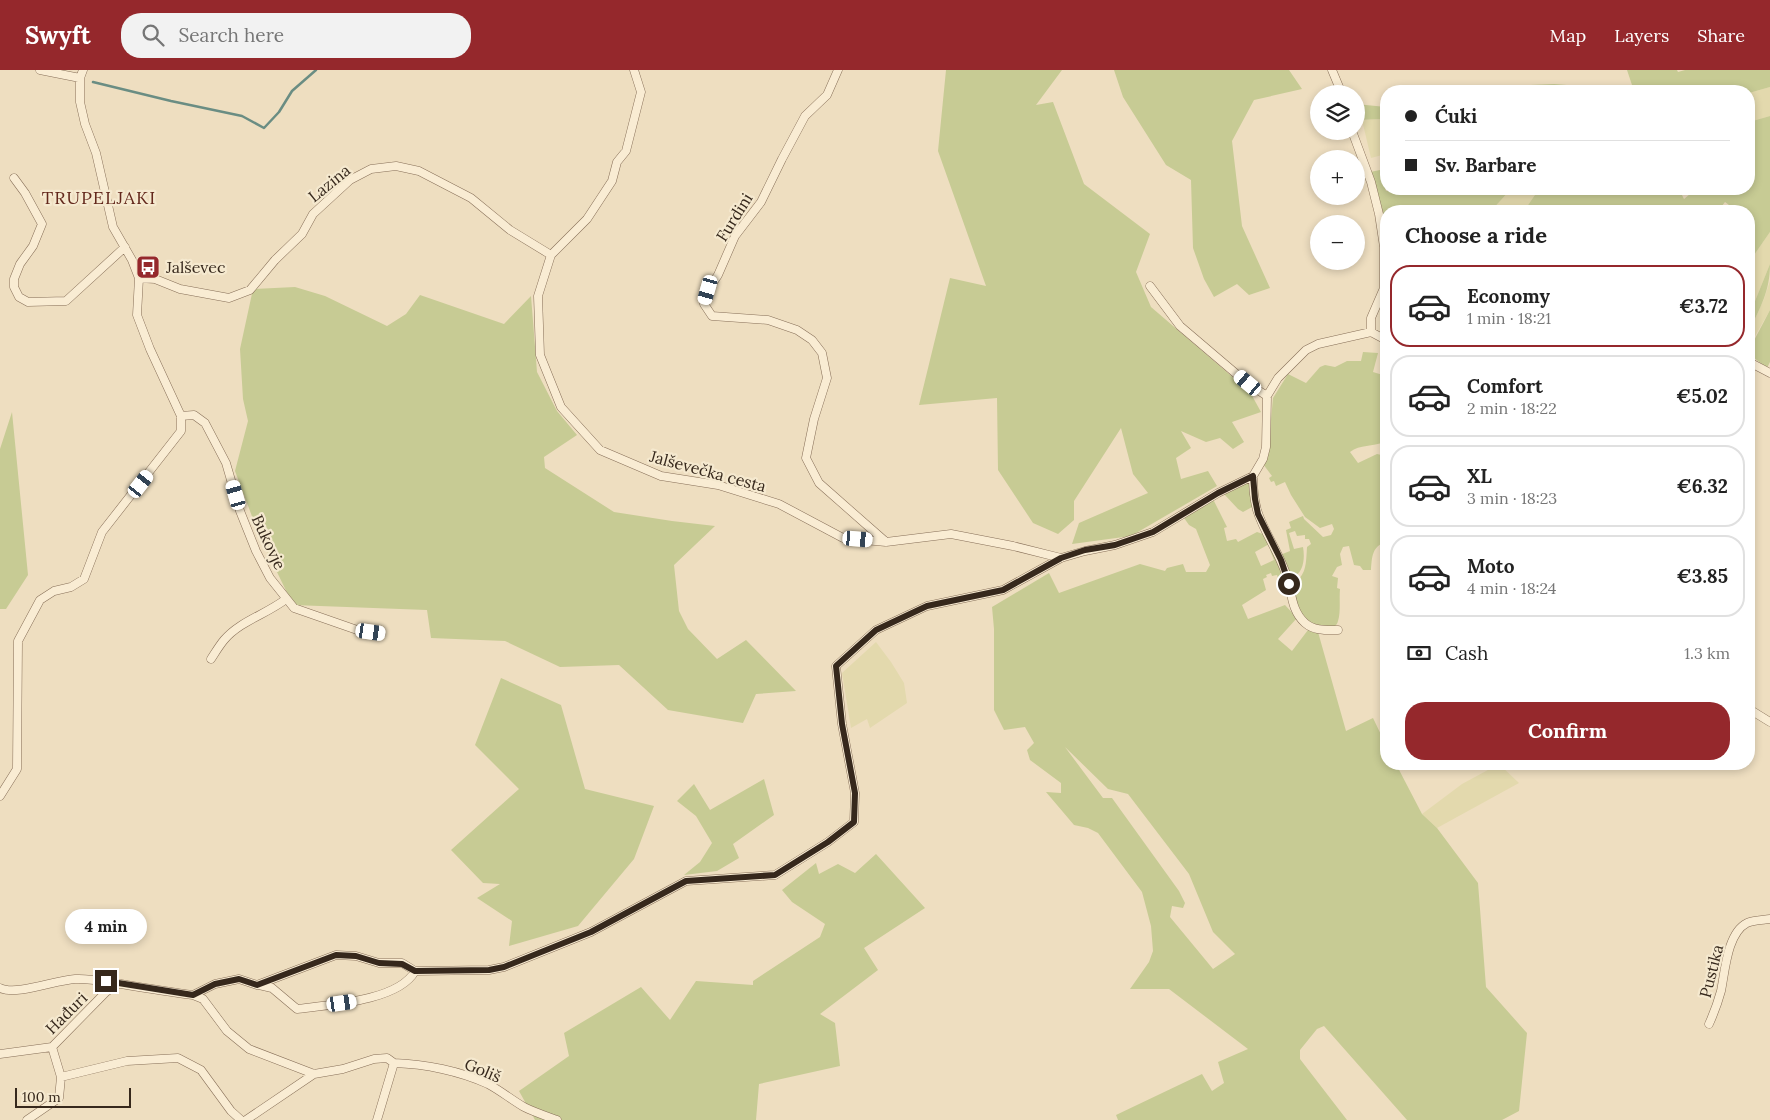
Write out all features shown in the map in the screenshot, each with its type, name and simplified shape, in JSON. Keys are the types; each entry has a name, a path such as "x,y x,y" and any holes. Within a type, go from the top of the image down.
{"street":[{"path":"0,796 17,769 18,641 40,600 54,591 70,587 84,579 102,532 181,431 181,416 150,349 138,314 139,278 132,260 113,228 100,166 85,124 80,102 82,74 40,70"},
{"name":"Jalševečka cesta","path":"634,70 641,92 626,151 617,162 612,181 587,219 551,255 538,296 540,355 561,407 600,450 661,476 718,485 779,504 843,538 886,542 952,534 1061,558"},
{"name":"Furdini","path":"838,70 827,95 805,116 761,202 735,236 718,275 708,290 704,304 712,316 768,320 797,330 812,340 822,354 827,378 814,419 806,458 819,483 886,542"},
{"path":"1332,70 1338,85"},
{"path":"1355,140 1380,214"},
{"name":"Lazina","path":"139,278 155,279 180,288 229,298 250,290 274,260 302,234 313,214 350,180 371,169 396,166 419,171 471,198 510,230 551,255"},
{"path":"14,178 25,193 42,224 33,246 20,264 14,279 14,287 18,297 28,302 66,301 124,247"},
{"path":"1150,286 1180,326 1248,383 1267,396"},
{"path":"1371,332 1371,318 1380,297"},
{"path":"257,985 336,955 356,956 379,963 402,964 415,971 489,970 504,967 591,932 686,881 775,875 828,842 854,822 855,793 842,724 836,666 876,630 927,606 1003,590 1061,558 1085,550 1115,545 1153,532 1218,493 1253,476 1263,459 1266,447 1267,396 1278,378 1306,350 1318,344 1371,332 1380,337"},
{"path":"1755,365 1770,373"},
{"name":"Bukovje","path":"181,416 194,415 205,423 226,463 240,511 256,551 270,578 286,600 294,608 360,631 381,634"},
{"path":"1253,476 1258,514 1281,560 1298,614 1305,623 1313,628 1338,630"},
{"path":"211,660 225,639 248,621 286,600"},
{"path":"1755,713 1770,722"},
{"name":"Pustika","path":"1710,1024 1718,1003 1725,966 1735,935 1748,922 1770,919"},
{"path":"193,995 215,984 239,979 272,988 297,1009 361,1001 391,990 411,979 415,971"},
{"path":"0,988 5,990 20,989 73,979 94,979 193,995 203,999 227,1031 249,1049 314,1074"},
{"name":"Hađuri","path":"0,1054 52,1048 106,992 118,984"},
{"path":"27,1120 59,1098 61,1077 52,1048"},
{"path":"61,1077 127,1061 178,1058 201,1070 231,1111 241,1120"},
{"name":"Goliš","path":"314,1074 343,1070 374,1059 387,1058 394,1063 406,1063 450,1071 479,1080 525,1107 557,1120"},
{"path":"377,1120 394,1063"},
{"path":"246,1120 314,1074"}],"shaded area":[{"path":"1770,87 1770,116 1755,120 1755,91"},
{"path":"1380,119 1380,156 1371,158 1365,133 1365,120"},
{"path":"1506,195 1535,195 1528,205 1496,205"},
{"path":"1770,232 1770,264 1755,301 1755,254"},
{"path":"1770,281 1770,310 1755,336 1755,319"},
{"path":"876,642 904,683 907,703 870,728 867,719 851,728 842,673"},
{"path":"1488,770 1505,770 1519,783 1437,828 1422,814 1462,784"}],"green space":[{"path":"946,70 1062,70 1036,105 1053,102 1084,184 1150,234 1136,272 1151,307 1250,392 1261,412 1232,422 1244,442 1233,449 1220,438 1206,442 1181,431 1191,448 1176,458 1181,479 1208,471 1217,486 1131,536 1072,544 1079,523 1148,493 1133,474 1121,428 1074,501 1074,520 1058,534 1033,523 998,470 997,398 919,405 950,278 986,286 938,151"},
{"path":"1114,70 1289,70 1302,89 1254,100 1232,141 1242,226 1270,288 1249,295 1237,284 1214,297 1204,279 1193,248 1191,180 1166,165 1123,97"},
{"path":"1627,70 1677,70 1678,72 1685,70 1770,70 1770,87 1755,91 1755,85 1632,85"},
{"path":"1554,84 1567,85 1528,85"},
{"path":"1365,105 1380,106 1380,119 1365,120"},
{"path":"1770,116 1770,232 1755,254 1755,205 1729,205 1725,202 1723,205 1528,205 1535,195 1682,195 1684,199 1689,195 1755,195 1755,120"},
{"path":"1380,170 1380,195 1506,195 1496,205 1380,205 1380,216 1370,172"},
{"path":"1770,264 1766,291 1755,318 1755,301"},
{"path":"295,287 325,296 387,326 406,314 420,295 504,324 531,296 537,372 557,411 577,435 544,457 545,468 614,512 715,526 674,565 679,611 688,629 717,659 746,640 796,691 756,694 743,723 668,710 619,665 560,667 505,641 431,638 427,610 293,605 259,535 235,471 248,421 243,399 240,349 253,289"},
{"path":"1770,310 1770,362 1767,368 1755,359 1755,339"},
{"path":"1363,352 1378,353 1373,372 1380,374 1380,443 1354,449 1350,452 1358,463 1377,454 1380,455 1380,545 1375,549 1372,556 1371,570 1363,570 1360,566 1354,565 1349,546 1343,547 1340,554 1342,565 1337,567 1332,576 1338,578 1337,588 1340,589 1339,617 1335,626 1327,628 1310,623 1300,613 1291,583 1300,577 1305,569 1307,547 1311,544 1309,539 1305,539 1305,535 1297,536 1295,531 1289,533 1294,549 1303,547 1303,565 1295,576 1291,578 1280,555 1290,551 1286,530 1291,528 1289,522 1303,516 1323,537 1331,535 1334,529 1332,524 1320,528 1305,517 1285,482 1276,486 1274,481 1271,482 1269,478 1272,476 1263,464 1270,430 1273,398 1288,374 1306,383 1320,367 1325,365 1335,367 1347,361 1361,361"},
{"path":"12,412 28,575 6,609 0,609 0,449"},
{"path":"1249,480 1254,506 1243,512 1224,494"},
{"path":"1213,499 1227,527 1224,528 1227,541 1236,539 1238,542 1257,532 1266,535 1271,543 1255,552 1261,566 1274,560 1270,550 1273,549 1283,575 1283,580 1280,584 1277,575 1272,576 1271,573 1266,575 1267,577 1263,579 1266,590 1242,605 1248,619 1285,605 1297,618 1278,639 1292,651 1308,630 1318,632 1346,731 1373,718 1380,733 1380,770 1399,770 1422,814 1437,828 1478,883 1486,987 1527,1033 1519,1111 1502,1120 1407,1120 1324,1026 1317,1029 1300,1050 1300,1059 1347,1120 1118,1120 1116,1115 1202,1074 1212,1091 1224,1083 1218,1062 1248,1049 1169,989 1130,989 1149,962 1153,951 1151,926 1142,892 1098,833 1088,828 1074,825 1046,792 1061,793 1061,783 1030,760 1027,750 1034,743 1025,727 1004,730 994,710 994,629 992,607 1049,573 1059,593 1140,564 1165,571 1167,568 1183,564 1186,572 1206,572 1210,565 1196,529 1189,525 1184,518","holes":["1065,747 1108,789 1128,794 1189,874 1213,932 1235,954 1213,969 1170,917 1172,906 1183,908 1185,903 1179,891 1112,798 1103,798"]},
{"path":"501,678 561,705 585,789 654,806 634,859 578,926 509,946 512,921 477,898 500,884 483,883 451,850 519,789 475,745"},
{"path":"764,779 774,815 733,844 739,858 717,871 684,875 700,862 712,843 696,816 677,801 694,784 710,810"},
{"path":"876,854 925,908 864,948 878,970 820,1014 835,1023 840,1066 759,1084 756,1120 535,1120 519,1091 569,1056 564,1033 641,987 670,1020 696,981 753,985 753,981 820,937 825,924 792,902 782,890 816,863 819,874 838,864 855,873"}],"waterway":[{"name":"Jalševec","path":"93,82 242,116 264,128 279,112 292,91 316,70"}],"place":[{"name":"Jalševec","path":"148,267"}],"district":[{"name":"TRUPELJAKI","path":"99,197"}],"route":[{"path":"106,981 193,995 215,984 239,979 257,985 336,955 356,956 379,963 402,964 415,971 489,970 515,963 591,932 686,881 775,875 828,842 854,822 855,793 842,724 836,666 876,630 927,606 1003,590 1061,558 1085,550 1115,545 1153,532 1246,478 1253,476 1253,489 1258,514 1281,560 1289,584"}]}
